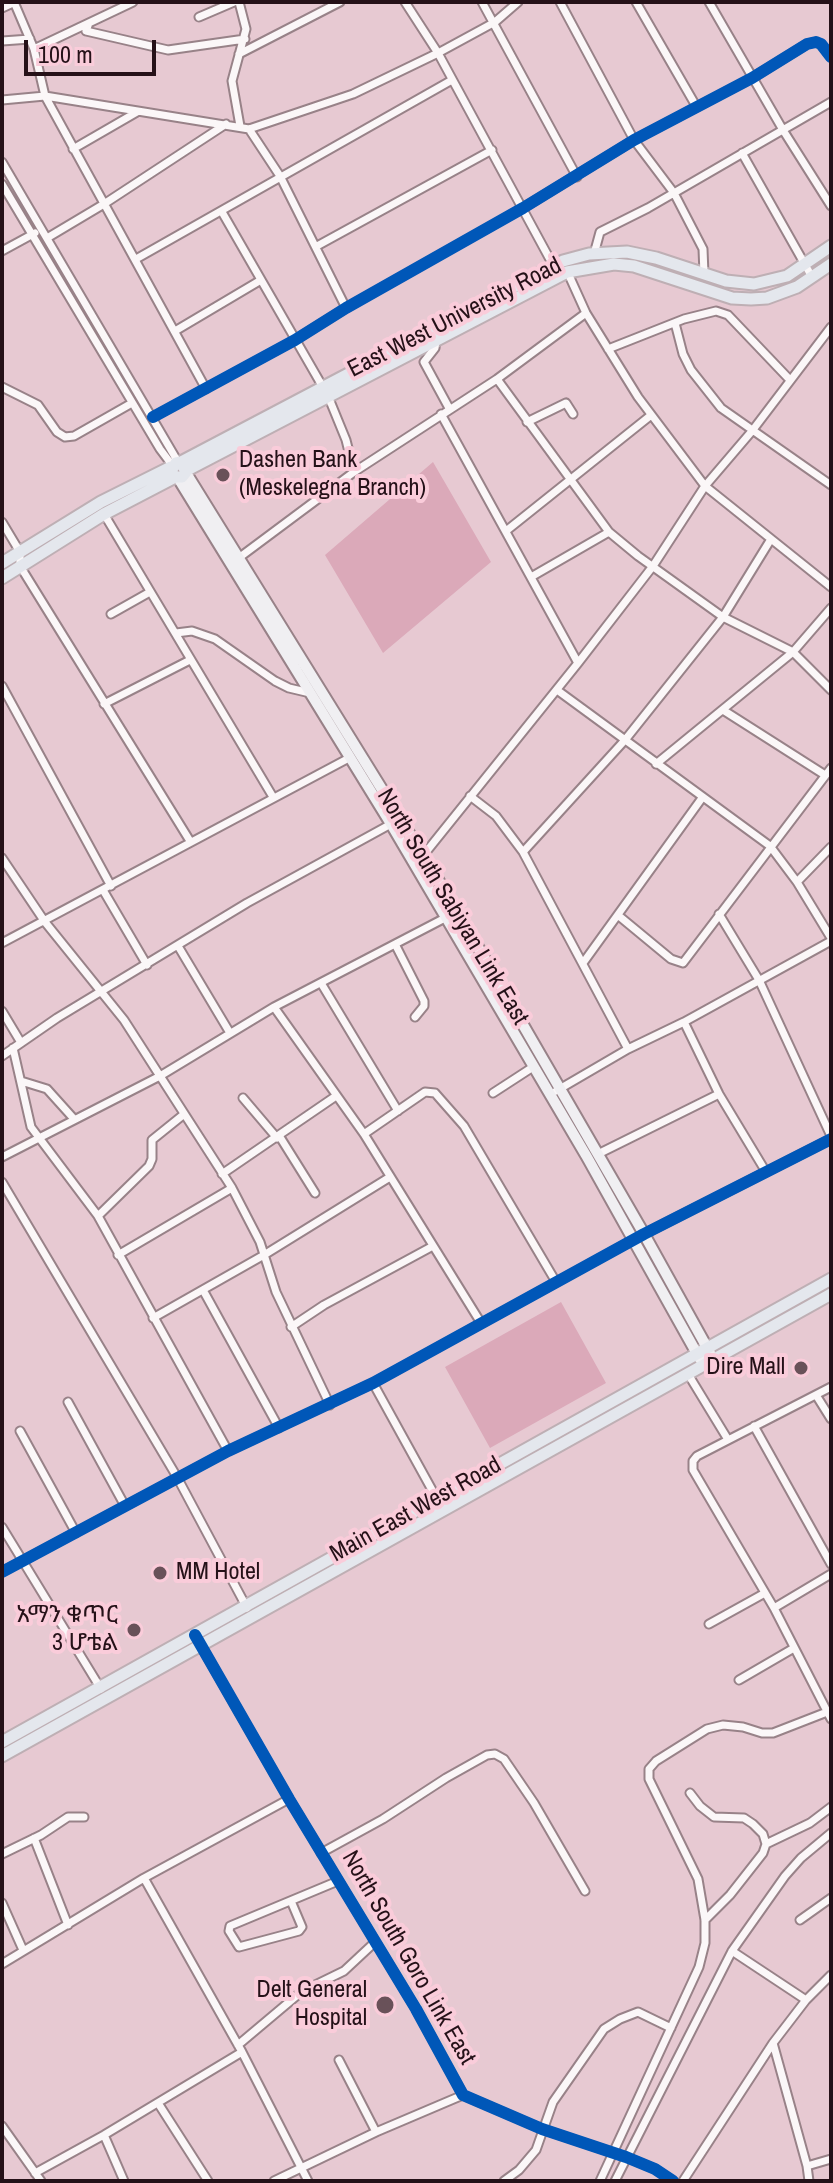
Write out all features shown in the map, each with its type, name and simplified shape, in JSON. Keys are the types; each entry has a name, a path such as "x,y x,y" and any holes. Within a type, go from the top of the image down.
{"main road":[{"name":"East West University Road","path":"2,578 178,469 561,266 594,254 627,252 739,284 754,284 787,276 831,246"},
{"name":"East West University Road","path":"325,391 436,340 561,266 634,266 732,298 751,299 779,295 831,264"},
{"name":"East West University Road","path":"2,563 101,502 178,469"},
{"name":"North South Sabiyan Link East","path":"178,469 240,557 418,861 445,918 533,1067 598,1154 639,1237"},
{"name":"North South Sabiyan Link East","path":"178,469 310,693 335,723 349,758 391,824 456,909 554,1092 705,1356"},
{"name":"Main East West Road","path":"2,1742 198,1640 253,1617 477,1483 651,1388 831,1279"},
{"name":"Main East West Road","path":"651,1388 688,1374 705,1356 831,1294"},
{"name":"Main East West Road","path":"198,1640 246,1605 425,1513 437,1499 477,1483"},
{"name":"Main East West Road","path":"2,1756 103,1692"}],"street":[{"path":"2,8 14,2 34,49 45,96 206,389"},
{"path":"34,49 133,2"},
{"path":"199,17 237,2 246,29 232,81 240,126"},
{"path":"237,55 340,2"},
{"path":"405,2 438,53 523,208 650,416 705,486 831,587"},
{"path":"482,2 577,177"},
{"path":"2,100 45,96 249,129 353,94 495,22 518,2"},
{"path":"560,2 634,140 674,193 703,249 704,274"},
{"path":"636,2 696,106"},
{"path":"710,2 752,78 831,206"},
{"path":"89,23 86,31 168,50 245,39"},
{"path":"2,41 30,39"},
{"path":"153,417 295,340 577,177 634,140 752,78 807,44 816,42 831,57"},
{"path":"136,259 452,80"},
{"path":"594,254 600,232 831,102"},
{"path":"73,149 137,111"},
{"path":"47,238 226,124"},
{"path":"249,129 280,176 346,308"},
{"path":"317,246 492,150"},
{"path":"742,153 812,277"},
{"name":"North South Sabiyan Link East","path":"2,162 153,417 178,469"},
{"name":"North South Sabiyan Link East","path":"2,184 132,403 178,469"},
{"path":"222,212 325,391 346,440 354,472"},
{"path":"2,251 41,229"},
{"path":"175,331 261,280"},
{"path":"608,349 705,312 716,311 728,315 790,380"},
{"path":"240,557 354,472 497,379 586,313"},
{"path":"675,323 683,354 691,370 721,408 831,485"},
{"path":"418,861 578,663 653,566 705,486 831,329"},
{"path":"436,340 435,348 424,362 449,408"},
{"path":"497,379 609,532 723,617 793,652 831,690"},
{"path":"2,387 38,405 57,432 65,437 74,436 132,403"},
{"path":"527,422 566,403 573,414"},
{"path":"441,414 578,663"},
{"path":"506,531 650,416"},
{"path":"104,514 273,797"},
{"path":"2,522 20,552 20,566 190,841"},
{"path":"531,577 609,532"},
{"path":"2,533 13,538"},
{"path":"523,852 625,740 723,617 771,539"},
{"path":"111,614 150,592"},
{"path":"656,764 793,652 828,617 831,608"},
{"path":"176,633 192,631 215,639 275,681 310,693"},
{"path":"104,704 190,660"},
{"path":"2,686 147,965"},
{"path":"554,1092 831,939 797,882 770,846 557,690"},
{"path":"619,916 671,959 683,963 828,771 723,710"},
{"path":"2,943 349,758"},
{"path":"470,796 496,816 523,852 628,1049"},
{"path":"583,963 702,798"},
{"path":"2,1056 20,1041 247,903 391,824"},
{"path":"797,882 831,847"},
{"path":"2,858 45,922 124,1020 232,1188 251,1222 291,1327 330,1405"},
{"path":"2,1572 228,1451 373,1383 639,1237 831,1137 759,980 719,914"},
{"path":"2,1157 160,1076 274,1007 445,918"},
{"path":"395,944 424,1001 424,1006 415,1017"},
{"path":"178,946 230,1033"},
{"path":"321,983 398,1111"},
{"path":"274,1007 364,1134 481,1323"},
{"path":"2,1011 20,1041"},
{"path":"684,1022 719,1094 766,1172"},
{"path":"13,1048 26,1110 38,1139 98,1216 228,1451"},
{"path":"493,1093 533,1067"},
{"path":"21,1081 47,1089 74,1119"},
{"path":"364,1134 429,1090 441,1098 464,1126 556,1282"},
{"path":"598,1154 719,1094"},
{"path":"222,1174 336,1096"},
{"path":"243,1098 278,1137 315,1193"},
{"path":"98,1216 149,1166 152,1140 183,1115"},
{"path":"153,1318 264,1255 390,1177"},
{"path":"2,1182 177,1477 253,1617"},
{"path":"118,1255 232,1188"},
{"path":"291,1327 324,1305 433,1246"},
{"path":"203,1290 279,1428"},
{"path":"688,1374 727,1438"},
{"path":"373,1383 437,1499"},
{"path":"600,2181 699,1967 705,1943 705,1920 698,1879 649,1779 649,1769 656,1761 707,1729 723,1725 773,1733 829,1715 774,1608 693,1470 693,1461 727,1438 831,1387"},
{"path":"816,1395 831,1419"},
{"path":"68,1402 125,1506"},
{"path":"754,1426 831,1564"},
{"path":"20,1431 76,1533"},
{"path":"2,1527 103,1692"},
{"path":"774,1608 831,1574"},
{"path":"709,1624 765,1593"},
{"name":"North South Goro Link East","path":"198,1640 374,1943 416,2009 463,2095 542,2129 626,2157 655,2169 673,2181"},
{"path":"739,1680 794,1648"},
{"path":"321,1853 383,1819 446,1778 487,1755 495,1754 504,1759 534,1803 585,1891"},
{"path":"690,1793 714,1817 744,1818 753,1824 763,1834 766,1844 763,1853 730,1895 705,1920"},
{"path":"2,1964 144,1878 289,1799"},
{"path":"766,1844 810,1823 831,1807"},
{"path":"2,1854 68,1817 84,1817"},
{"path":"615,2181 732,1951 785,1876 831,1833"},
{"path":"34,1838 68,1925"},
{"path":"144,1878 240,2048 308,2181"},
{"path":"291,1901 302,1929 239,1947 229,1927 338,1881"},
{"path":"800,1920 831,1898"},
{"path":"2,1903 23,1950"},
{"path":"35,2173 158,2103 240,2048 301,1992 344,1971 374,1943"},
{"path":"732,1951 806,2000"},
{"path":"683,2181 773,2043 806,2000 831,1975"},
{"path":"504,2181 530,2158 540,2141 553,2102 604,2029 638,2012 671,2028"},
{"path":"773,2043 809,2181"},
{"path":"339,2060 376,2132"},
{"path":"274,2181 463,2095"},
{"path":"158,2103 208,2181"},
{"path":"2,2126 41,2181"},
{"path":"104,2135 124,2181"},
{"path":"2,2147 12,2142"},
{"path":"807,2166 831,2159"}],"shaded area":[{"path":"433,462 491,562 383,653 325,555"},
{"path":"561,1302 606,1383 490,1448 445,1367"}],"cycle path":[{"path":"153,417 295,340 634,140 752,78 807,44 821,44 831,57"},
{"path":"2,1572 228,1451 373,1383 644,1234 831,1139"},
{"path":"195,1635 289,1799 416,2009 463,2095 542,2129 626,2157 655,2169 673,2181"}],"place":[{"name":"Dashen Bank (Meskelegna Branch)","path":"223,475"},
{"name":"Dire Mall","path":"801,1368"},
{"name":"MM Hotel","path":"160,1573"},
{"name":"አማን ቁጥር 3 ሆቴል","path":"134,1630"},
{"name":"Delt General Hospital","path":"385,2005"}]}
